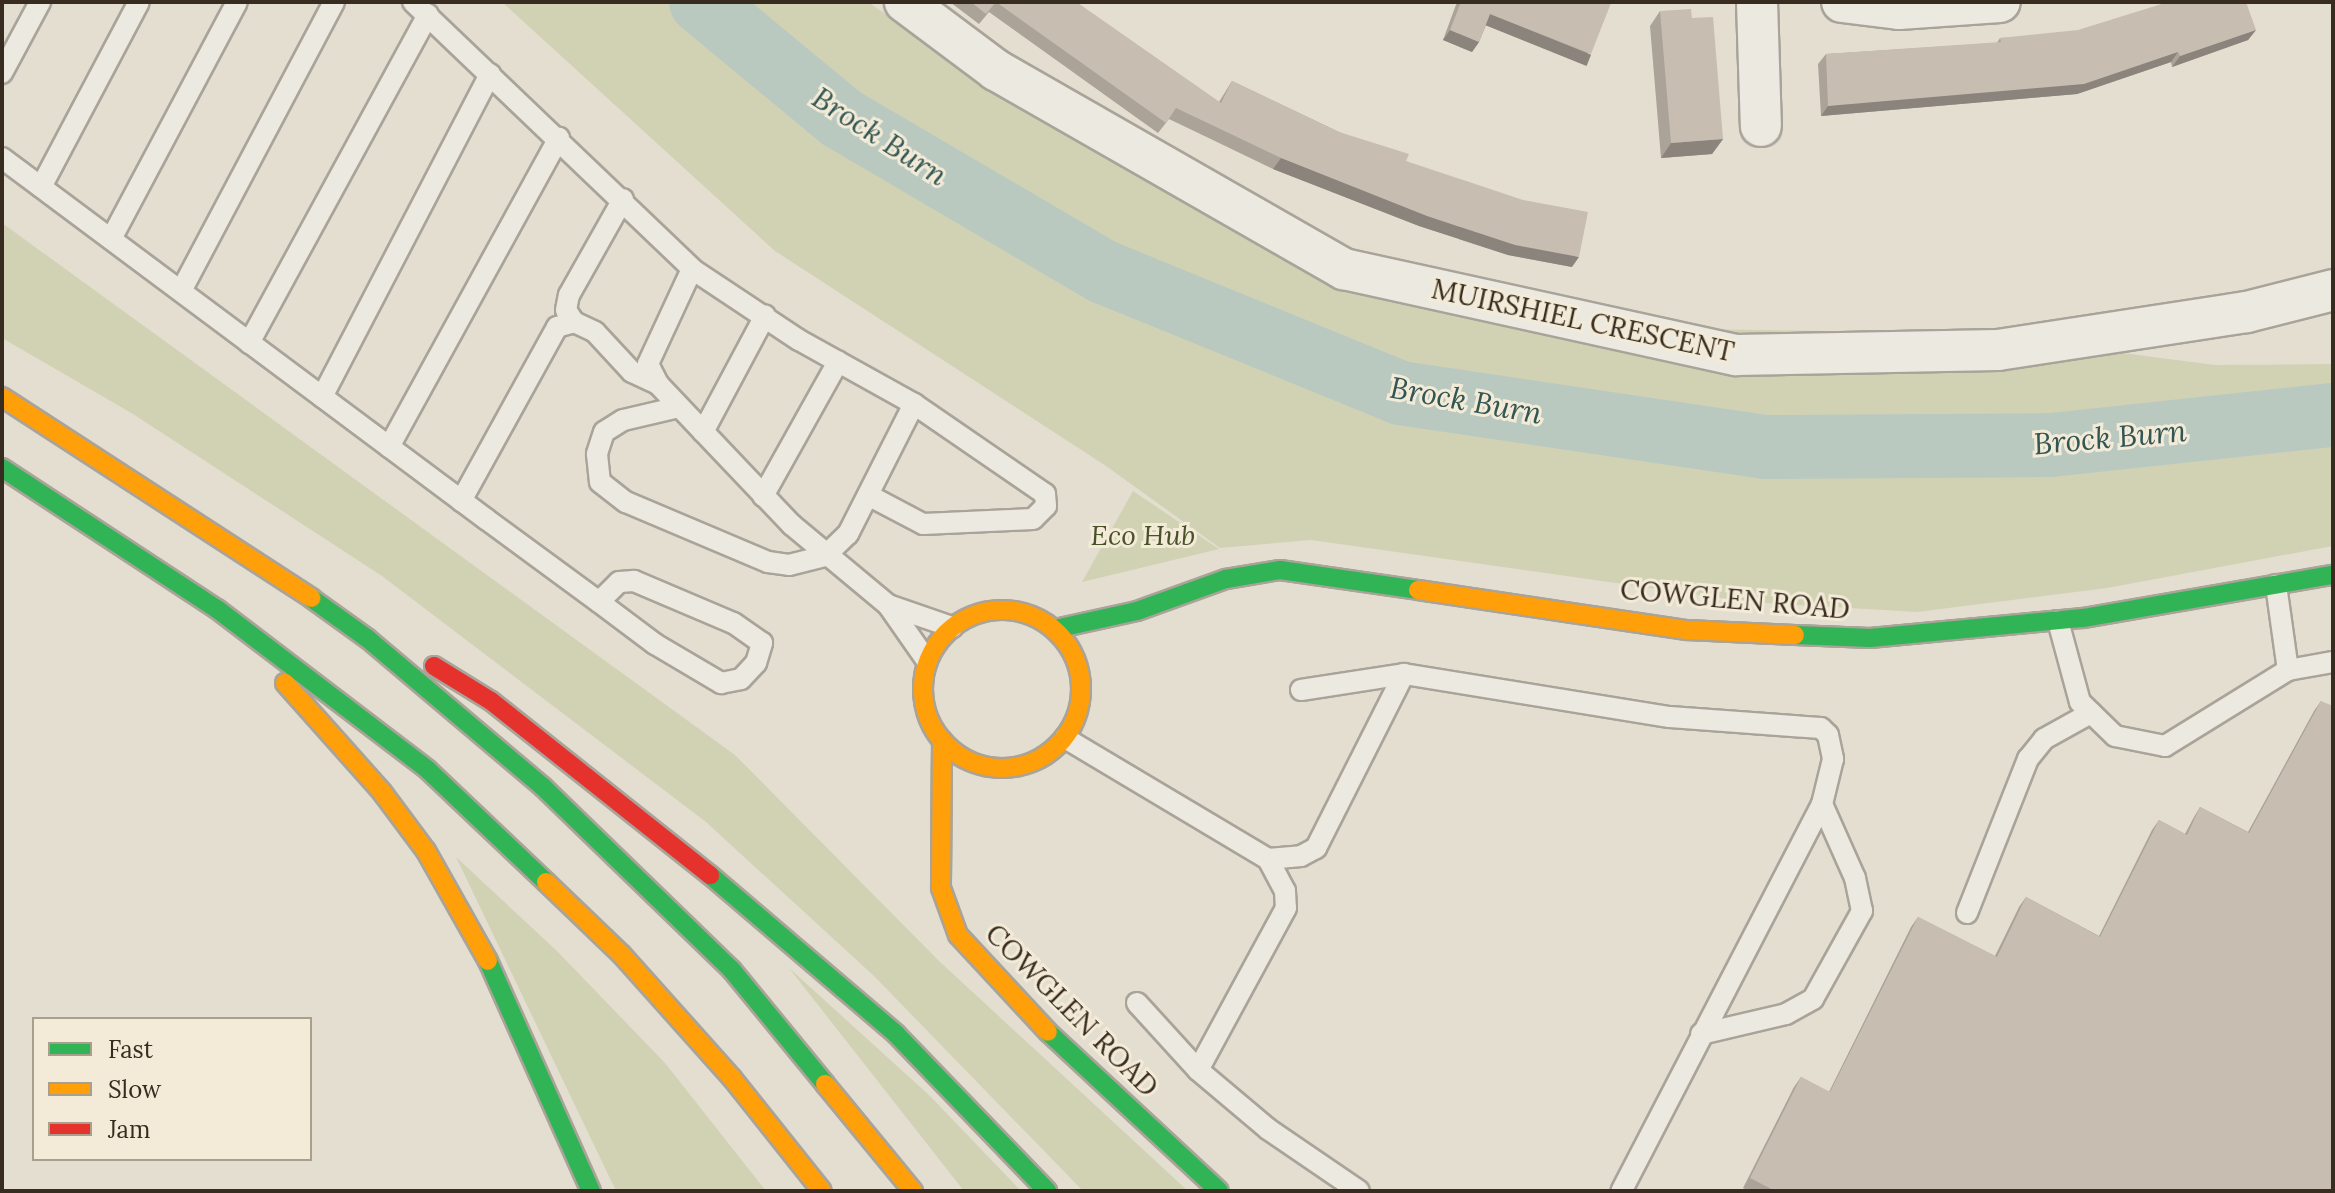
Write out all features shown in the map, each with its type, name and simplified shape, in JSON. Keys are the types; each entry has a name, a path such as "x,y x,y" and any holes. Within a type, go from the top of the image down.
{"main road":[{"path":"2,397 491,701 656,831 896,1034 1047,1191"},
{"path":"2,468 217,609 416,760 500,835 681,1019 822,1191"},
{"path":"227,539 368,639 620,858 731,969 913,1191"},
{"name":"COWGLEN ROAD","path":"1055,629 1137,611 1226,579 1280,570 1687,630 1870,638 2058,621 2333,575"},
{"path":"217,609 382,792 426,851 498,979 591,1191"},
{"path":"992,610 1036,616 1055,629 1071,649 1081,674 1082,697 1065,738 1032,762 993,768 957,754 942,740 927,717 923,689 927,661 952,627 992,610"},
{"name":"COWGLEN ROAD","path":"1119,632 1137,611"},
{"path":"1081,674 1100,653"},
{"name":"COWGLEN ROAD","path":"942,740 941,888 958,935 1008,994 1219,1191"},
{"path":"978,789 993,768"},
{"path":"939,839 963,811"}],"street":[{"name":"MUIRSHIEL CRESCENT","path":"905,2 996,70 1344,269 1736,355 1998,350 2247,312 2333,290"},
{"path":"1757,2 1761,126"},
{"path":"1842,2 1899,9 2000,2"}],"lane":[{"path":"2,73 40,2"},
{"path":"41,187 139,2"},
{"path":"111,239 237,2"},
{"path":"181,291 334,2"},
{"path":"249,343 420,9 623,199 692,269 838,362 914,404 1045,494 1046,506 1033,519 923,524 868,495"},
{"path":"322,397 490,74"},
{"path":"389,447 559,138"},
{"path":"2,158 599,602 721,683 741,679 756,663 762,643 733,623 634,581 619,582 599,602"},
{"path":"623,199 569,295 566,310 574,322 595,332 632,372 658,384"},
{"path":"692,269 648,364 658,384 763,496 825,556 888,605 927,661"},
{"path":"703,432 765,316"},
{"path":"461,501 557,327 574,322"},
{"path":"763,496 838,362"},
{"path":"679,407 623,420 604,432 597,454 600,482 626,502 768,562 789,565 825,556 848,534 914,404"},
{"path":"2276,585 2288,670"},
{"path":"888,605 952,627"},
{"path":"2058,621 2086,708 2115,736 2165,746 2288,670 2333,662"},
{"path":"1301,690 1404,674 1670,717 1821,728 1833,759 1822,804 1621,1191"},
{"path":"1268,859 1301,856 1316,848 1404,674"},
{"path":"1967,913 2028,759 2044,739 2086,708"},
{"path":"1065,738 1268,859 1285,891 1286,908 1198,1070"},
{"path":"1701,1034 1786,1014 1813,999 1862,911 1855,878 1822,804"},
{"path":"1137,1003 1198,1070 1268,1129 1359,1191"}],"green space":[{"path":"502,2 868,2 977,78 1330,248 1688,329 1968,333 2215,365 2333,364 2333,546 2107,588 1917,612 1750,602 1311,540 1220,548 1106,466 775,251"},
{"path":"2,223 735,755 939,961 1188,1191 1083,1191 874,976 706,822 382,576 133,414 2,338"},
{"name":"Eco Hub","path":"1133,491 1219,549 1082,582"},
{"path":"456,857 557,951 665,1063 766,1191 616,1191"},
{"path":"789,968 929,1095 1021,1191 964,1191"}],"building":[{"path":"971,2 996,2 986,14"},
{"path":"996,2 1076,2 1221,103 1232,81 1339,132 1409,154 1406,161 1523,200 1588,212 1579,257 1515,245 1427,216 1281,158 1176,108 1166,123"},
{"path":"1461,2 1611,3 1591,54 1490,14 1479,42 1450,30"},
{"path":"2168,2 2246,2 2256,30 2084,84 1828,106 1826,54 2001,42 2000,38 2078,30"},
{"path":"1691,9 1692,18 1713,17 1723,139 1671,143 1660,11"},
{"path":"2321,701 2333,706 2333,1191 1775,1191 1750,1178 1801,1077 1830,1092 1918,917 1997,957 2026,897 2100,937 2159,820 2187,835 2200,807 2249,833"}],"waterway":[{"name":"Brock Burn","path":"701,2 841,118 1104,272 1400,393 1766,447 2051,445 2333,415"}],"traffic: fast":[{"path":"2,468 217,609 428,770 546,882"},
{"path":"1055,629 1137,611 1226,579 1280,570 1418,590"},
{"path":"1795,635 1870,638 2083,618 2333,575"},
{"path":"311,598 368,639 543,787 731,969 825,1084"},
{"path":"710,875 896,1034 1047,1191"},
{"path":"488,961 591,1191"},
{"path":"1048,1032 1219,1191"}],"traffic: slow":[{"path":"2,397 311,598"},
{"path":"1418,590 1687,630 1795,635"},
{"path":"1002,610 1032,616 1058,633 1075,659 1081,689 1075,719 1058,745 1032,762 1002,768 972,762 946,745 929,719 923,689 929,659 946,633 972,616 1002,610"},
{"path":"285,683 382,792 426,851 488,961"},
{"path":"942,740 941,888 958,935 1048,1032"},
{"path":"546,882 622,955 732,1078 822,1191"},
{"path":"825,1084 913,1191"}],"traffic: jam":[{"path":"434,666 491,701 710,875"}]}
